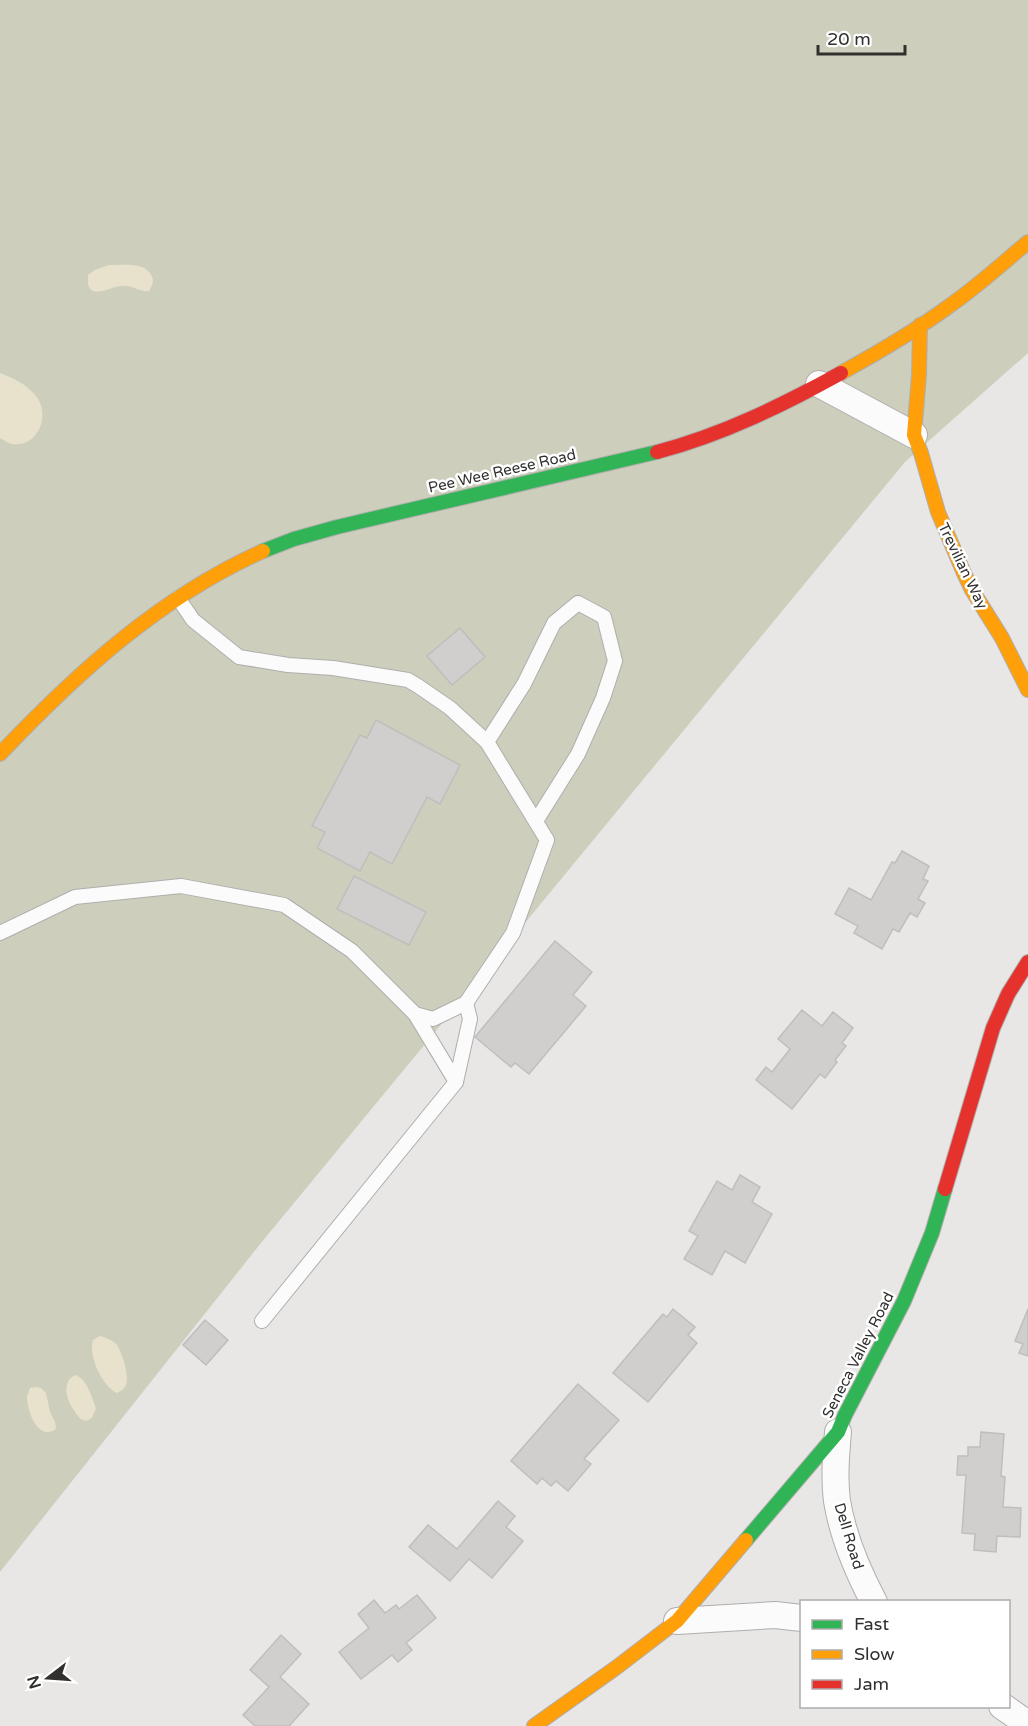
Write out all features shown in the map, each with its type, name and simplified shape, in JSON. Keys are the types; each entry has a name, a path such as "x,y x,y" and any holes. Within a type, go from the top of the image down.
{"street":[{"name":"Pee Wee Reese Road","path":"0,754 36,716 105,651 177,597 222,570 281,544 336,527 695,441 778,407 887,347 969,291 1028,242"},
{"name":"Trevilian Way","path":"920,325 914,435 938,512 963,571 1002,638 1028,690"},
{"path":"819,384 914,435"},
{"name":"Seneca Valley Road","path":"534,1726 677,1621 838,1432 904,1301 932,1233 993,1028 1014,981 1028,962"},
{"name":"Dell Road","path":"838,1432 837,1500 849,1547 873,1600"},
{"path":"677,1621 775,1615 800,1618"},
{"path":"1004,1708 1028,1724"}],"lane":[{"path":"177,597 193,620 239,657 408,680 450,708 487,742 547,840 513,933 466,1003 433,1019 415,1014"},
{"path":"487,742 524,684 554,623 579,603 604,617 615,661 603,698 578,754 536,821"},
{"path":"0,933 75,897 181,886 284,905 352,951 415,1014 456,1082"},
{"path":"262,1322 456,1082 470,1019 466,1003"}],"green space":[{"path":"0,0 1028,0 1028,353 905,462 261,1243 0,1572"}],"sand":[{"path":"109,265 131,265 146,269 152,275 153,280 149,291 125,286 95,292 91,290 88,275"},
{"path":"0,373 14,379 31,391 40,403 42,420 40,428 29,441 21,444 12,444 0,438"},
{"path":"100,1336 115,1343 123,1360 127,1383 117,1393 106,1384 94,1362 93,1340"},
{"path":"75,1375 86,1384 96,1408 92,1418 86,1421 77,1415 66,1391 70,1379"},
{"path":"36,1387 46,1393 56,1429 50,1432 44,1431 35,1424 29,1411 27,1396 30,1388"}],"building":[{"path":"460,628 485,657 452,685 427,656"},
{"path":"376,720 460,765 440,804 427,797 392,864 370,852 360,871 317,848 325,832 312,826 360,735 367,738"},
{"path":"902,851 929,866 923,879 928,881 918,899 925,903 917,917 910,913 899,932 893,929 882,949 854,933 858,926 835,914 849,888 871,900 892,862 895,863"},
{"path":"354,876 426,912 409,945 337,909"},
{"path":"555,941 592,972 573,995 586,1006 529,1074 515,1063 511,1067 475,1037"},
{"path":"802,1010 822,1026 833,1012 853,1028 842,1043 846,1046 825,1078 820,1074 792,1109 756,1080 766,1067 772,1072 790,1049 778,1039"},
{"path":"740,1175 760,1187 752,1202 772,1214 745,1263 725,1251 712,1275 684,1259 698,1236 689,1231 717,1181 732,1190"},
{"path":"673,1309 695,1327 688,1335 697,1343 648,1402 613,1373 663,1314 667,1317"},
{"path":"1028,1309 1028,1356 1019,1353 1023,1344 1015,1341"},
{"path":"205,1320 228,1340 206,1365 183,1345"},
{"path":"578,1384 619,1420 584,1459 591,1464 568,1491 556,1481 551,1486 542,1478 537,1484 511,1461"},
{"path":"981,1432 1004,1434 1001,1476 1005,1477 1003,1507 1021,1508 1020,1537 997,1536 996,1552 974,1550 975,1534 962,1533 966,1475 957,1475 958,1456 968,1456 968,1447 980,1447"},
{"path":"498,1501 515,1516 506,1527 523,1541 492,1578 469,1559 450,1581 409,1547 428,1525 457,1549"},
{"path":"417,1595 436,1618 406,1643 412,1650 398,1662 392,1655 361,1679 339,1652 369,1628 358,1614 374,1600 385,1613 396,1605 399,1609"},
{"path":"281,1635 301,1654 280,1677 309,1704 289,1726 255,1726 243,1715 269,1687 250,1670"}],"traffic: fast":[{"path":"263,551 294,539 337,527 657,452"},
{"path":"746,1540 838,1432 904,1301 932,1233 945,1189"}],"traffic: slow":[{"path":"841,373 939,314 1028,242"},
{"path":"920,325 914,435 938,512 963,571 1002,638 1028,690"},
{"path":"0,754 59,695 122,639 189,591 263,551"},
{"path":"534,1726 677,1621 746,1540"}],"traffic: jam":[{"path":"657,452 705,437 752,418 841,373"},
{"path":"945,1189 993,1028 1008,994 1028,962"}]}
